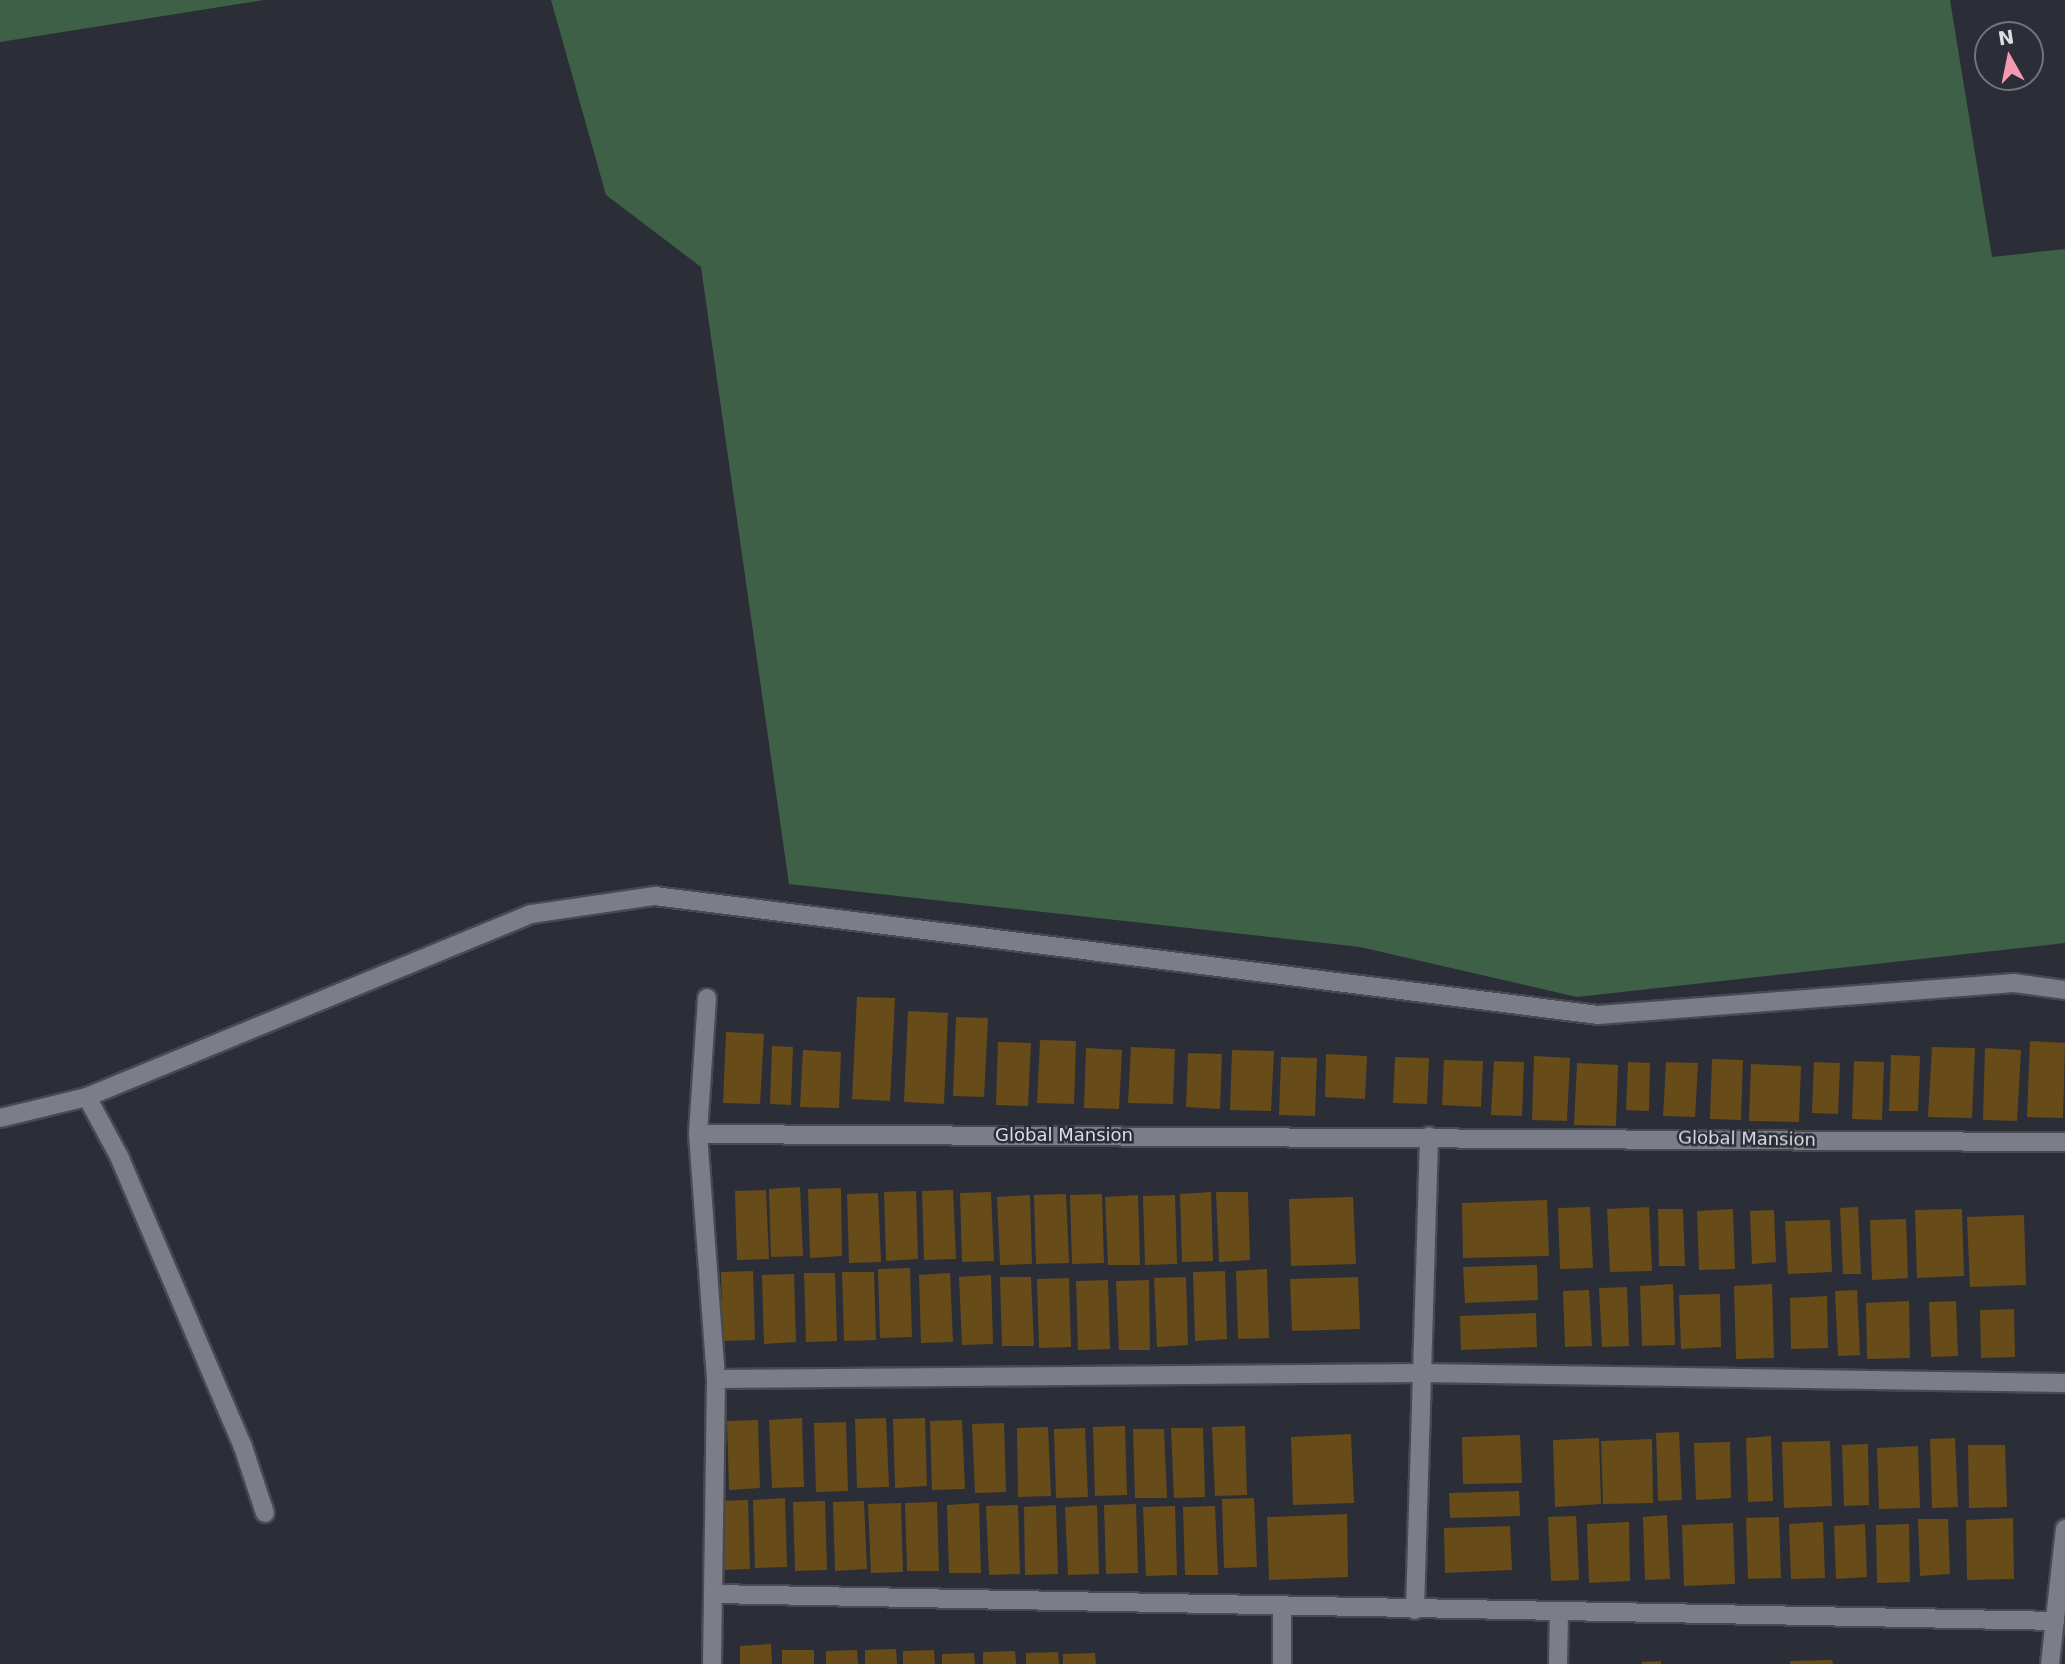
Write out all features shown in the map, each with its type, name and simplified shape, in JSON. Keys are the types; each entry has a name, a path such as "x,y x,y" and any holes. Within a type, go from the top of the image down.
{"street":[{"path":"0,1118 87,1097 531,914 655,896 1598,1015 2014,983 2065,990"},
{"path":"707,998 698,1134 716,1379 712,1664"},
{"path":"87,1097 131,1183 243,1447 265,1513"},
{"name":"Global Mansion","path":"698,1134 1429,1136 2065,1142"},
{"path":"1415,1610 1429,1136"},
{"path":"716,1379 1422,1373 2065,1384"},
{"path":"2050,1664 2065,1529"},
{"path":"713,1594 1282,1608 2054,1621"},
{"path":"1282,1608 1282,1664"},
{"path":"1558,1664 1559,1613"}],"green space":[{"path":"0,0 264,0 0,42"},
{"path":"551,0 1950,0 1992,257 2065,249 2065,943 1577,997 1360,947 789,884 701,267 606,195"}],"building":[{"path":"857,997 895,998 890,1101 852,1099"},
{"path":"908,1011 948,1013 944,1104 904,1102"},
{"path":"956,1017 988,1018 984,1097 953,1096"},
{"path":"726,1032 764,1034 760,1104 723,1103"},
{"path":"1040,1040 1076,1041 1074,1104 1037,1103"},
{"path":"2030,1041 2065,1043 2063,1118 2027,1117"},
{"path":"998,1042 1031,1043 1028,1106 996,1105"},
{"path":"772,1046 793,1047 791,1105 770,1104"},
{"path":"1131,1047 1175,1049 1173,1104 1128,1103"},
{"path":"1932,1047 1975,1048 1972,1118 1928,1117"},
{"path":"1086,1048 1122,1050 1119,1109 1084,1108"},
{"path":"1985,1048 2021,1050 2017,1121 1983,1120"},
{"path":"803,1050 841,1052 839,1108 800,1107"},
{"path":"1232,1050 1274,1051 1271,1111 1230,1110"},
{"path":"1188,1053 1222,1054 1220,1109 1186,1107"},
{"path":"1326,1054 1367,1056 1365,1099 1325,1097"},
{"path":"1891,1055 1920,1056 1918,1111 1889,1111"},
{"path":"1534,1056 1570,1058 1567,1121 1532,1120"},
{"path":"1281,1057 1317,1058 1315,1116 1279,1115"},
{"path":"1395,1057 1429,1058 1427,1104 1393,1103"},
{"path":"1712,1059 1743,1060 1741,1120 1710,1119"},
{"path":"1444,1060 1483,1061 1481,1107 1442,1105"},
{"path":"1494,1061 1524,1062 1522,1116 1491,1115"},
{"path":"1854,1061 1884,1062 1882,1120 1852,1119"},
{"path":"1628,1062 1650,1063 1649,1111 1626,1110"},
{"path":"1666,1062 1698,1063 1695,1117 1663,1116"},
{"path":"1814,1062 1840,1063 1838,1114 1812,1113"},
{"path":"1577,1063 1618,1065 1616,1126 1574,1125"},
{"path":"1751,1064 1801,1066 1799,1122 1749,1121"},
{"path":"800,1187 803,1256 771,1257 769,1189"},
{"path":"841,1188 842,1256 810,1258 808,1189"},
{"path":"766,1190 769,1259 737,1260 735,1191"},
{"path":"953,1190 956,1259 924,1260 922,1191"},
{"path":"916,1191 918,1259 886,1261 884,1192"},
{"path":"991,1192 994,1261 962,1262 960,1193"},
{"path":"1211,1192 1213,1261 1182,1262 1180,1194"},
{"path":"1216,1192 1248,1192 1250,1260 1219,1262"},
{"path":"878,1193 881,1262 849,1263 847,1194"},
{"path":"1066,1194 1069,1263 1036,1264 1034,1195"},
{"path":"1102,1194 1104,1263 1072,1264 1070,1195"},
{"path":"1030,1195 1032,1264 1000,1265 997,1197"},
{"path":"1138,1195 1140,1265 1108,1265 1105,1197"},
{"path":"1175,1195 1177,1264 1145,1265 1143,1196"},
{"path":"1353,1197 1356,1264 1291,1266 1289,1199"},
{"path":"1547,1200 1549,1256 1463,1258 1462,1203"},
{"path":"1590,1207 1593,1268 1560,1269 1558,1208"},
{"path":"1649,1207 1652,1271 1610,1272 1607,1209"},
{"path":"1858,1207 1861,1274 1843,1274 1840,1208"},
{"path":"1658,1209 1683,1209 1685,1266 1659,1266"},
{"path":"1733,1209 1735,1269 1699,1270 1697,1211"},
{"path":"1962,1209 1964,1276 1917,1278 1915,1210"},
{"path":"1774,1210 1776,1262 1752,1264 1750,1211"},
{"path":"2024,1215 2026,1285 1970,1287 1967,1217"},
{"path":"1906,1219 1908,1278 1872,1280 1870,1220"},
{"path":"1830,1220 1832,1272 1788,1274 1785,1221"},
{"path":"1537,1265 1538,1300 1465,1303 1463,1267"},
{"path":"910,1268 912,1337 880,1338 878,1269"},
{"path":"1267,1269 1269,1338 1238,1339 1236,1271"},
{"path":"753,1271 755,1340 723,1341 721,1272"},
{"path":"1225,1271 1227,1339 1195,1341 1193,1272"},
{"path":"842,1272 874,1272 876,1340 844,1341"},
{"path":"804,1273 835,1273 837,1341 806,1342"},
{"path":"950,1273 953,1342 921,1343 919,1275"},
{"path":"794,1274 796,1342 764,1344 762,1275"},
{"path":"991,1275 993,1344 962,1345 959,1277"},
{"path":"1000,1277 1031,1277 1034,1346 1002,1346"},
{"path":"1186,1277 1188,1345 1157,1347 1154,1278"},
{"path":"1358,1277 1360,1329 1292,1331 1290,1279"},
{"path":"1069,1278 1071,1347 1039,1348 1037,1279"},
{"path":"1108,1280 1110,1349 1078,1350 1076,1281"},
{"path":"1149,1280 1150,1350 1119,1350 1116,1281"},
{"path":"1673,1284 1675,1345 1642,1346 1640,1286"},
{"path":"1772,1284 1774,1358 1736,1359 1734,1286"},
{"path":"1627,1287 1629,1346 1602,1347 1599,1288"},
{"path":"1589,1290 1592,1346 1565,1347 1563,1291"},
{"path":"1857,1290 1860,1355 1838,1356 1835,1291"},
{"path":"1720,1294 1721,1347 1681,1349 1679,1295"},
{"path":"1827,1296 1828,1348 1791,1349 1790,1298"},
{"path":"1909,1301 1910,1358 1867,1359 1866,1303"},
{"path":"1956,1301 1958,1356 1931,1357 1929,1302"},
{"path":"2014,1309 2015,1357 1981,1358 1980,1310"},
{"path":"1536,1313 1537,1347 1461,1350 1460,1316"},
{"path":"802,1418 804,1487 772,1488 769,1420"},
{"path":"886,1418 889,1487 857,1488 855,1419"},
{"path":"925,1418 927,1486 895,1488 893,1419"},
{"path":"758,1420 760,1488 729,1490 727,1421"},
{"path":"962,1420 965,1489 932,1490 930,1421"},
{"path":"846,1422 848,1491 816,1492 814,1423"},
{"path":"1004,1423 1006,1492 975,1493 972,1424"},
{"path":"1125,1426 1127,1495 1095,1496 1093,1427"},
{"path":"1245,1426 1247,1495 1215,1496 1212,1427"},
{"path":"1048,1427 1051,1496 1018,1497 1017,1428"},
{"path":"1085,1428 1088,1497 1056,1498 1054,1429"},
{"path":"1171,1428 1203,1428 1205,1497 1174,1498"},
{"path":"1133,1429 1164,1429 1167,1498 1135,1498"},
{"path":"1679,1432 1682,1500 1658,1501 1656,1433"},
{"path":"1351,1434 1354,1503 1293,1505 1291,1437"},
{"path":"1520,1435 1522,1483 1463,1484 1462,1437"},
{"path":"1771,1436 1773,1501 1748,1502 1746,1438"},
{"path":"1599,1438 1601,1504 1555,1507 1553,1440"},
{"path":"1955,1438 1958,1507 1932,1508 1930,1439"},
{"path":"1652,1439 1653,1503 1603,1504 1601,1441"},
{"path":"1830,1441 1832,1506 1784,1508 1782,1442"},
{"path":"1730,1442 1731,1498 1696,1500 1694,1443"},
{"path":"1868,1444 1869,1505 1844,1506 1842,1445"},
{"path":"1968,1445 2005,1445 2007,1507 1969,1508"},
{"path":"1918,1446 1920,1508 1879,1509 1877,1448"},
{"path":"1519,1491 1520,1516 1450,1518 1449,1493"},
{"path":"785,1498 787,1567 755,1568 753,1500"},
{"path":"1254,1498 1257,1567 1224,1568 1222,1499"},
{"path":"748,1500 750,1569 717,1570 715,1501"},
{"path":"825,1501 827,1570 795,1571 793,1502"},
{"path":"864,1501 867,1569 835,1571 833,1502"},
{"path":"937,1502 939,1571 907,1571 905,1503"},
{"path":"901,1503 903,1572 871,1573 868,1504"},
{"path":"979,1503 981,1573 949,1573 947,1505"},
{"path":"1136,1504 1138,1573 1106,1574 1104,1505"},
{"path":"1018,1505 1020,1574 989,1575 986,1506"},
{"path":"1056,1505 1058,1574 1025,1575 1024,1507"},
{"path":"1097,1505 1099,1574 1068,1575 1065,1507"},
{"path":"1175,1506 1177,1575 1146,1576 1143,1507"},
{"path":"1215,1506 1218,1575 1185,1575 1183,1507"},
{"path":"1347,1514 1348,1577 1269,1580 1267,1517"},
{"path":"1667,1515 1670,1579 1645,1580 1643,1517"},
{"path":"1576,1516 1579,1580 1551,1581 1548,1517"},
{"path":"1779,1517 1781,1578 1748,1579 1746,1518"},
{"path":"2013,1518 2014,1579 1967,1580 1966,1520"},
{"path":"1918,1519 1948,1519 1950,1574 1920,1576"},
{"path":"1629,1522 1630,1581 1589,1583 1587,1524"},
{"path":"1823,1522 1825,1578 1791,1579 1789,1524"},
{"path":"1733,1523 1735,1584 1684,1586 1682,1525"},
{"path":"1865,1524 1867,1577 1836,1579 1834,1526"},
{"path":"1909,1524 1910,1582 1877,1583 1876,1525"},
{"path":"1510,1526 1512,1570 1445,1573 1444,1528"},
{"path":"771,1644 772,1664 740,1664 740,1646"},
{"path":"896,1649 897,1664 865,1664 865,1650"},
{"path":"782,1650 814,1650 814,1664 782,1664"},
{"path":"857,1650 858,1664 826,1664 826,1651"},
{"path":"934,1650 935,1664 903,1664 903,1651"},
{"path":"1015,1651 1016,1664 983,1664 983,1652"},
{"path":"1058,1652 1059,1664 1026,1664 1026,1653"},
{"path":"974,1653 975,1664 942,1664 942,1654"},
{"path":"1095,1653 1096,1664 1063,1664 1063,1654"},
{"path":"1832,1660 1833,1664 1790,1664 1790,1661"},
{"path":"1661,1661 1661,1664 1642,1664 1642,1662"}]}
